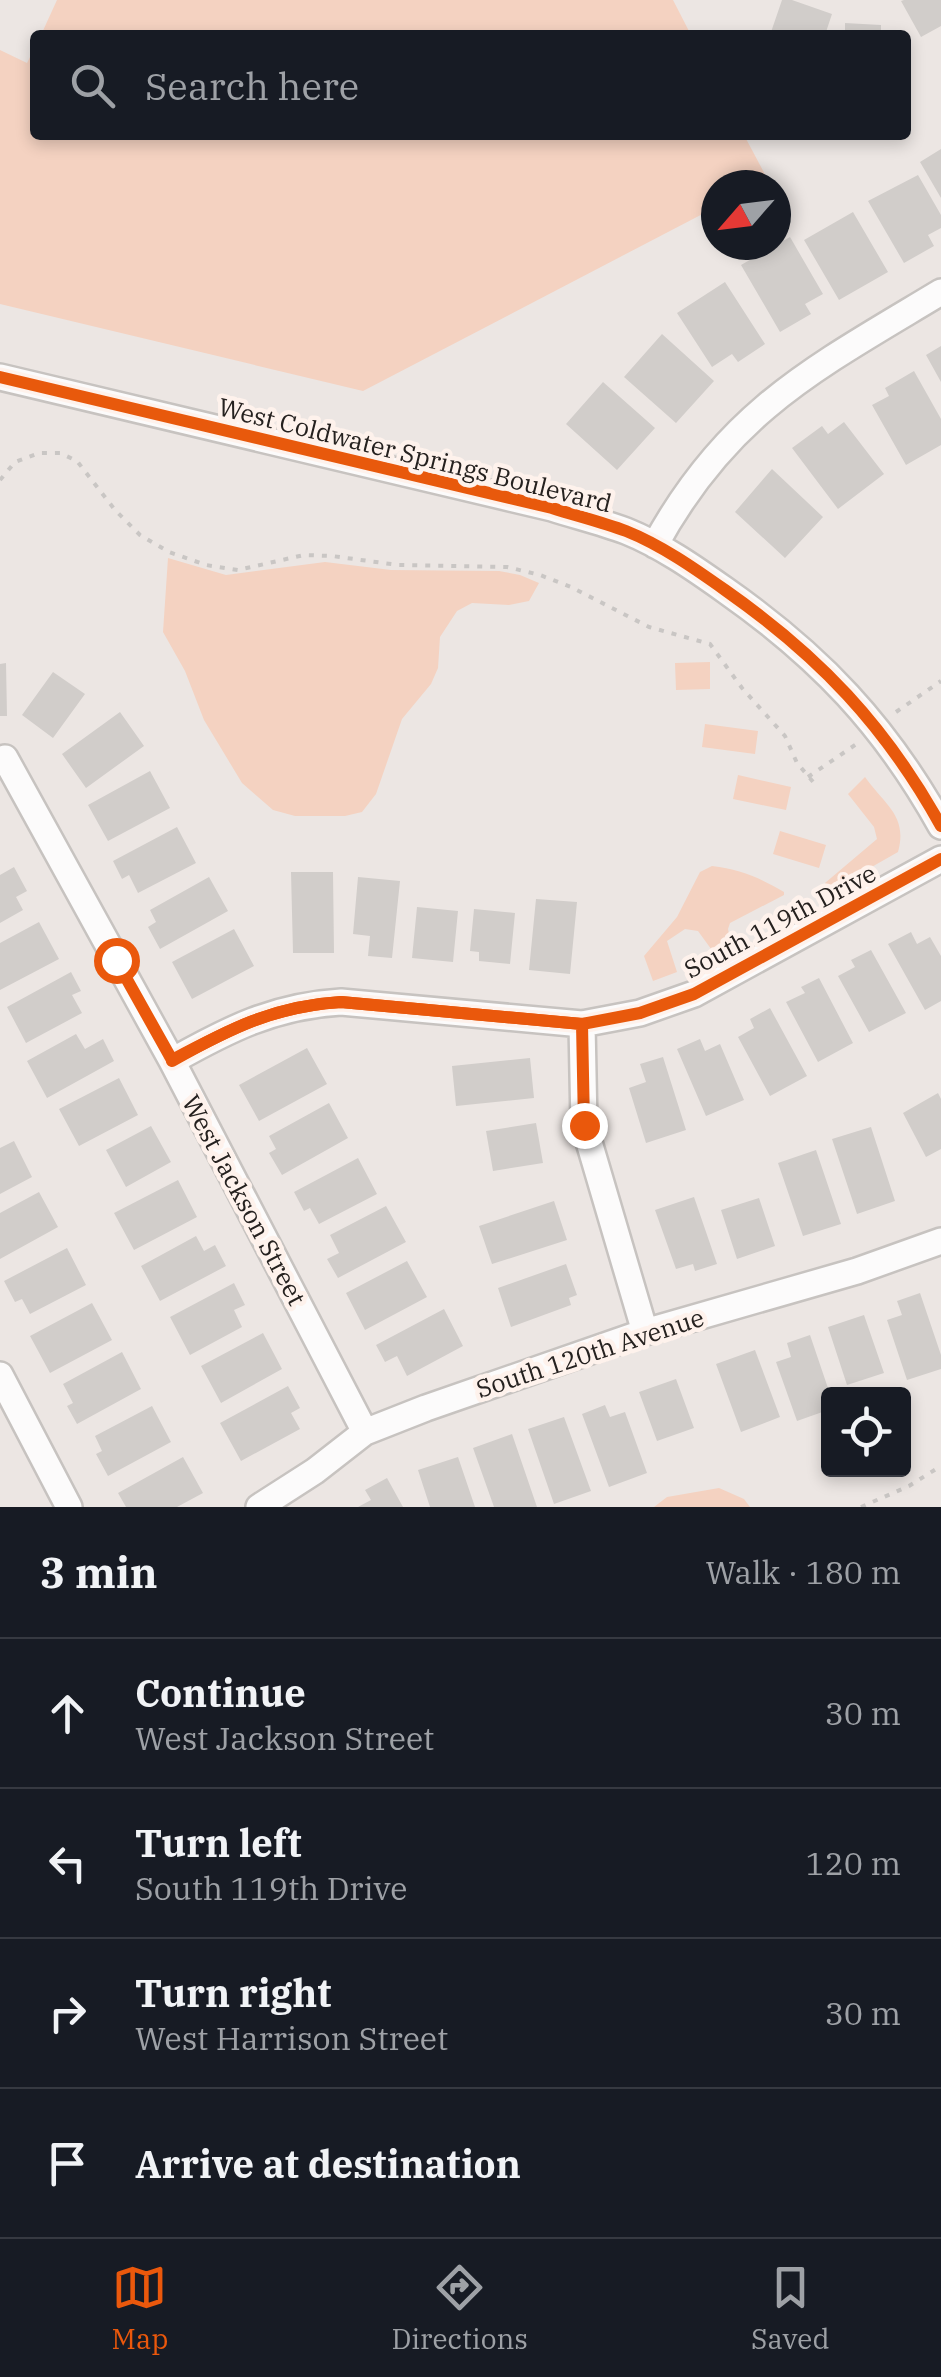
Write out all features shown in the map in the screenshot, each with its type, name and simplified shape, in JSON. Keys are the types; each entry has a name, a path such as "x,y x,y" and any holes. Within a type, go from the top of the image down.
{"street":[{"path":"655,546 702,470 765,405 803,376 941,292"},
{"name":"West Coldwater Springs Boulevard","path":"0,376 552,508 626,531 765,618 847,690 915,782 941,826"},
{"name":"West Jackson Street","path":"3,760 172,1060 365,1432"},
{"name":"South 119th Drive","path":"172,1060 254,1019 303,1004 341,1002 582,1024 640,1012 694,994 941,859"},
{"path":"582,1024 584,1125 645,1332"},
{"name":"South 120th Avenue","path":"258,1507 315,1471 365,1432 645,1332 857,1271 941,1241"},
{"path":"0,1376 70,1507"}],"path":[{"path":"0,480 15,462 39,453 60,454 77,461 140,535 169,552 206,565 238,570 304,556 332,556 398,565 506,567 556,581 649,628 710,644 784,736 798,764 814,783"},
{"path":"860,1507 941,1466"}],"shaded area":[{"path":"57,0 673,0 688,30 43,30"},
{"path":"0,50 27,63 30,57 30,140 747,140 763,170 701,170 701,215 363,391 0,304"},
{"path":"168,558 226,575 325,562 391,570 499,571 539,583 529,601 509,605 472,603 457,611 440,637 438,668 431,684 402,719 376,794 362,812 295,816 273,810 242,783 204,720 185,671 163,632"},
{"path":"710,662 710,689 676,690 675,663"},
{"path":"705,724 758,731 755,754 702,747"},
{"path":"738,775 791,787 786,810 733,799"},
{"path":"865,777 897,820 898,852 826,893 825,883 877,839 874,827 848,794"},
{"path":"780,831 826,845 819,868 773,854"},
{"path":"712,866 750,875 784,895 730,923 731,943 714,953 698,931 685,929 667,941 677,972 653,981 644,956 677,917 700,872"},
{"path":"719,1488 744,1499 750,1507 654,1507 667,1497"}],"building":[{"path":"782,0 832,14 827,30 772,30"},
{"path":"941,0 941,26 921,37 901,1"},
{"path":"845,23 881,25 881,30 845,30"},
{"path":"941,149 941,198 920,162"},
{"path":"918,175 941,215 941,228 928,235 934,246 904,263 868,201"},
{"path":"853,212 888,272 839,300 804,240"},
{"path":"791,239 823,294 805,304 811,314 780,332 741,265 750,260 791,260"},
{"path":"725,282 765,344 738,362 732,354 712,367 677,313"},
{"path":"662,334 714,381 676,423 624,377"},
{"path":"941,346 941,382 926,355"},
{"path":"914,371 941,419 941,445 906,465 872,405 889,396 885,388"},
{"path":"603,382 655,428 617,470 566,424"},
{"path":"844,422 884,474 838,509 792,448 822,426 828,434"},
{"path":"772,469 823,517 785,558 735,512"},
{"path":"6,663 7,716 0,716 0,664"},
{"path":"53,672 85,694 53,738 22,715"},
{"path":"120,712 144,746 86,788 62,754"},
{"path":"150,771 170,808 108,841 88,805"},
{"path":"177,827 196,863 138,893 129,875 122,879 113,861"},
{"path":"14,867 27,891 16,897 23,910 0,923 0,875"},
{"path":"291,872 333,872 334,953 293,953"},
{"path":"209,877 228,911 160,949 148,927 156,922 150,910"},
{"path":"358,877 400,881 392,958 368,956 370,936 353,934"},
{"path":"536,899 577,902 570,974 529,970"},
{"path":"417,907 458,911 453,962 412,958"},
{"path":"474,909 515,913 510,964 479,961 479,952 470,951"},
{"path":"39,922 59,959 0,990 0,943"},
{"path":"234,929 254,966 192,999 172,962"},
{"path":"911,932 917,944 930,937 941,956 941,1001 925,1010 888,944"},
{"path":"871,950 906,1013 869,1032 838,976 855,967 851,960"},
{"path":"71,972 81,991 72,995 82,1013 26,1043 7,1007"},
{"path":"819,978 853,1043 818,1062 786,1002 805,993 801,987"},
{"path":"770,1008 807,1076 770,1096 738,1037 754,1028 750,1019"},
{"path":"76,1034 85,1049 103,1039 114,1061 47,1098 27,1061"},
{"path":"700,1039 705,1051 720,1044 744,1100 706,1116 677,1049"},
{"path":"307,1048 327,1084 259,1121 239,1085"},
{"path":"663,1057 686,1130 646,1143 629,1088 646,1082 640,1064"},
{"path":"530,1058 534,1098 456,1106 452,1066"},
{"path":"119,1078 138,1115 79,1146 59,1109"},
{"path":"938,1093 941,1149 926,1157 903,1113"},
{"path":"329,1103 348,1138 282,1175 269,1153 276,1149 269,1136"},
{"path":"536,1123 543,1163 493,1171 486,1131"},
{"path":"151,1126 171,1162 126,1187 106,1150"},
{"path":"871,1127 895,1201 857,1214 832,1139"},
{"path":"14,1141 32,1177 0,1194 0,1148"},
{"path":"816,1150 841,1224 803,1236 778,1163"},
{"path":"358,1158 377,1194 319,1224 310,1208 304,1211 294,1192"},
{"path":"178,1180 197,1217 134,1250 114,1213"},
{"path":"39,1192 58,1227 0,1259 0,1213"},
{"path":"694,1197 717,1264 695,1271 693,1264 676,1269 655,1210"},
{"path":"759,1198 775,1246 737,1259 721,1210"},
{"path":"554,1201 567,1240 492,1264 479,1226"},
{"path":"386,1206 406,1242 338,1278 327,1259 339,1253 330,1235"},
{"path":"196,1236 204,1251 215,1245 226,1266 160,1301 141,1266"},
{"path":"67,1248 86,1285 30,1314 22,1299 15,1302 4,1281"},
{"path":"407,1261 427,1297 365,1330 346,1293"},
{"path":"566,1264 577,1295 569,1298 571,1305 511,1327 498,1288"},
{"path":"234,1283 245,1305 234,1310 242,1327 190,1355 170,1317"},
{"path":"920,1293 941,1355 941,1369 907,1380 887,1320 902,1315 897,1301"},
{"path":"92,1303 112,1340 50,1373 30,1336"},
{"path":"444,1309 463,1346 407,1376 397,1356 385,1362 376,1345"},
{"path":"864,1315 884,1373 847,1385 828,1327"},
{"path":"263,1333 282,1369 221,1403 201,1366"},
{"path":"810,1335 828,1387 821,1387 821,1412 797,1421 776,1362 791,1357 787,1343"},
{"path":"755,1350 780,1417 741,1432 716,1364"},
{"path":"122,1352 141,1389 77,1424 67,1406 73,1403 63,1384"},
{"path":"676,1379 694,1428 657,1441 639,1392"},
{"path":"288,1386 300,1408 291,1413 300,1429 241,1461 220,1423"},
{"path":"605,1405 610,1417 625,1412 647,1473 609,1487 582,1414"},
{"path":"152,1406 171,1442 108,1476 96,1454 102,1451 95,1436"},
{"path":"564,1417 591,1491 554,1504 528,1429"},
{"path":"512,1434 537,1507 494,1507 473,1448"},
{"path":"183,1457 203,1493 177,1507 126,1507 118,1493"},
{"path":"458,1457 475,1507 430,1507 418,1470"},
{"path":"387,1478 403,1507 358,1507 371,1500 365,1490"}],"cycle path":[{"path":"0,377 552,508 639,537 725,590 820,667 873,724 941,826"},
{"path":"172,1061 253,1021 317,1004 341,1002 582,1024 640,1013 694,994 941,859"}],"route":[{"path":"116,960 172,1060 223,1032 270,1012 303,1004 341,1002 582,1024 584,1125"}]}
